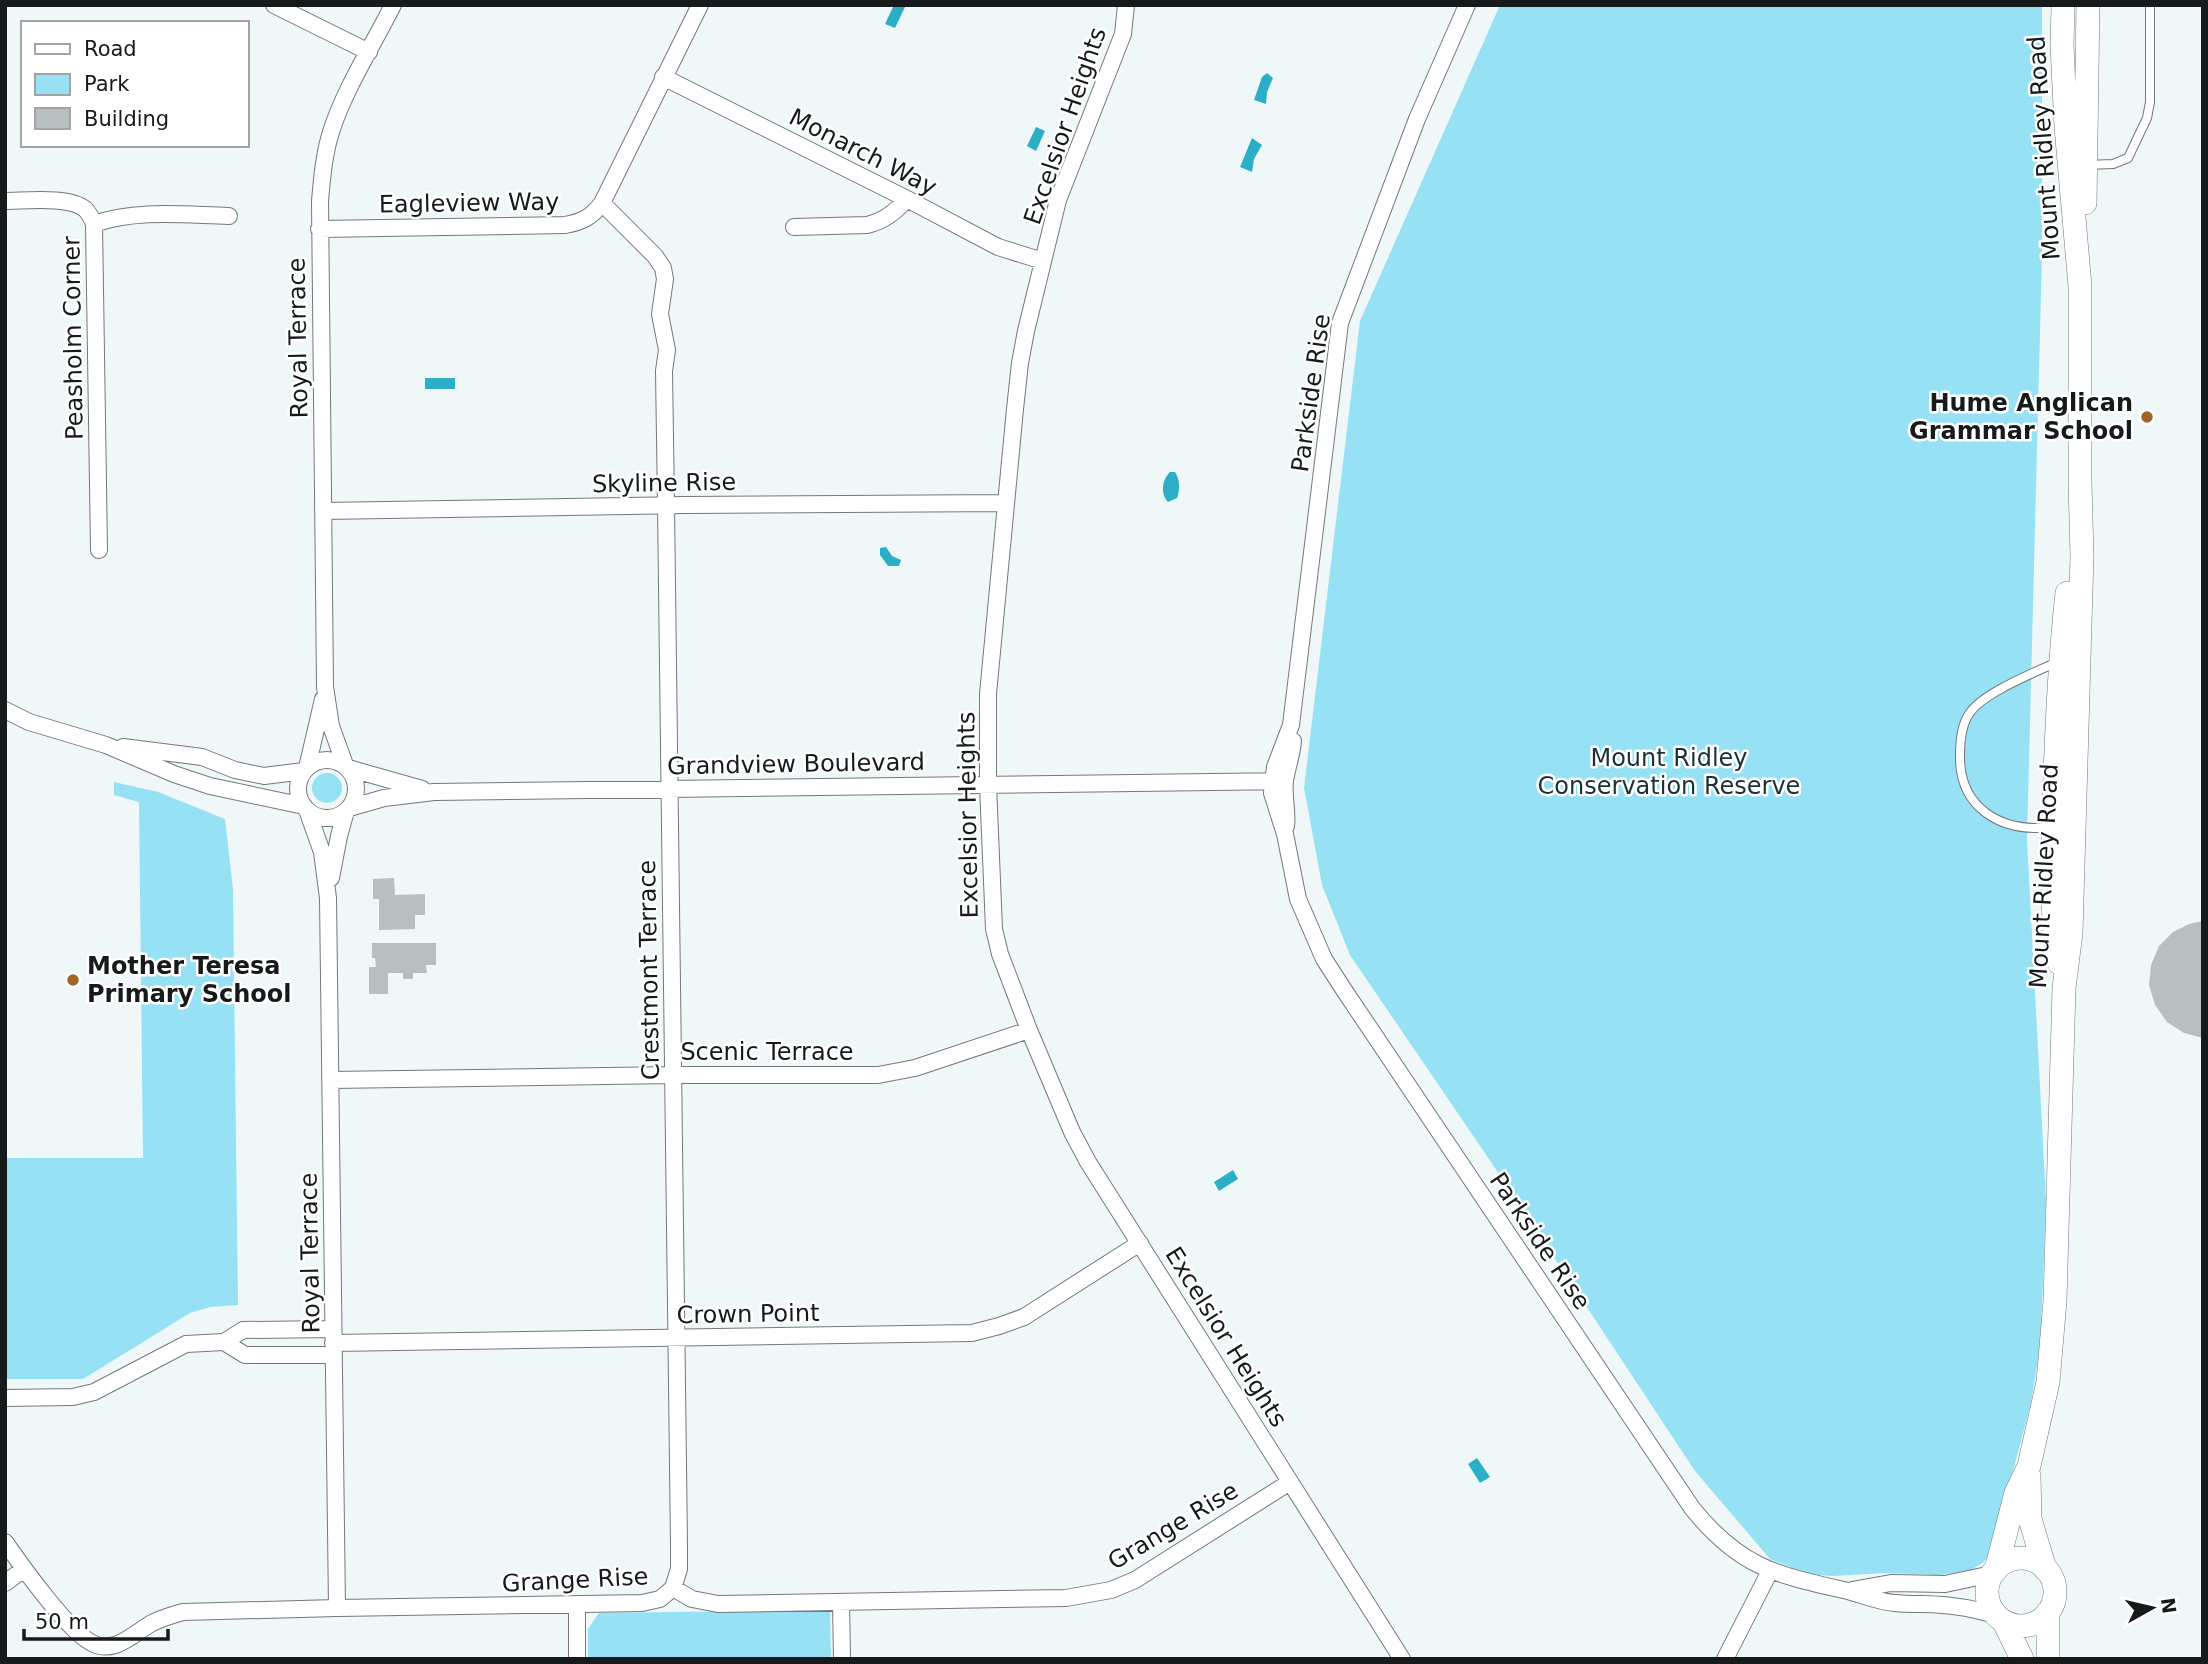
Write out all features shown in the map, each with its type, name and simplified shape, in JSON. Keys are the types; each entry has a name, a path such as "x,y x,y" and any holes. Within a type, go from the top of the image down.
{"street":[{"path":"274,5 369,52"},
{"name":"Royal Terrace","path":"347,767 338,750 331,726 325,687 319,229 322,176 331,132 340,109 393,5"},
{"name":"Eagleview Way","path":"319,229 565,225 586,219 602,202 700,5"},
{"name":"Excelsior Heights","path":"1126,5 1123,34 1058,200 1020,363 988,694 988,785 994,929 1000,954 1029,1030 1088,1163 1402,1659"},
{"name":"Parkside Rise","path":"1467,5 1417,119 1340,323 1291,725 1292,753 1278,781 1287,807 1285,834 1298,899 1324,959 1344,990 1692,1508 1723,1542 1743,1557 1770,1571 1809,1583 1892,1603 1960,1607 2000,1618"},
{"name":"Mount Ridley Road","path":"2063,5 2062,46 2066,113 2080,286"},
{"name":"Mount Ridley Road","path":"2045,1569 2030,1519 2029,1466 2048,1382 2054,1301 2064,988 2071,933 2082,556 2080,286 2087,164 2088,5"},
{"name":"Monarch Way","path":"663,77 998,247 1043,261"},
{"path":"794,227 878,223 907,199"},
{"name":"Peasholm Corner","path":"5,201 64,201 76,204 84,209 94,224 99,550"},
{"name":"Crestmont Terrace","path":"602,202 655,256 663,268 665,279 660,314 667,350 664,371 679,1569 673,1588"},
{"path":"94,224 110,218 133,215 229,216"},
{"path":"2064,988 2054,932 2054,827 2060,660 2080,482"},
{"name":"Skyline Rise","path":"323,510 1006,503"},
{"name":"Royal Terrace","path":"306,769 325,687"},
{"path":"5,709 29,722 106,746 174,774 210,786 306,808 322,818 331,818 348,810 354,801 356,784 347,767 330,760 314,763 306,769 298,789 306,808"},
{"path":"106,746 202,757 264,776 306,769"},
{"name":"Grandview Boulevard","path":"347,767 393,783 434,792"},
{"name":"Grandview Boulevard","path":"348,810 384,798 434,792 1278,781"},
{"name":"Royal Terrace","path":"306,808 322,852 328,898 337,1608"},
{"name":"Royal Terrace","path":"328,898 334,855 348,810"},
{"name":"Scenic Terrace","path":"330,1080 878,1075 898,1073 1029,1030"},
{"name":"Crown Point","path":"333,1342 972,1333 1024,1317 1140,1243"},
{"path":"5,1398 73,1397 94,1392 186,1345 223,1342 243,1330 333,1342"},
{"path":"223,1342 245,1355 333,1342"},
{"name":"Mount Ridley Road","path":"1994,1572 2016,1493 2029,1466"},
{"name":"Grange Rise","path":"5,1542 77,1633 103,1653 152,1623 183,1612 652,1602 666,1596 673,1588 692,1599 718,1604 1066,1598 1111,1590 1156,1568 1290,1482"},
{"path":"2022,1659 2000,1618 1989,1605 1987,1595 1988,1584 1994,1572 2011,1560 2020,1559 2037,1563 2050,1576 2054,1594 2048,1612 2048,1659"},
{"path":"5,1583 24,1569"},
{"path":"1725,1659 1770,1571"},
{"name":"Parkside Rise","path":"1846,1591 1891,1583 1945,1584 1994,1572"},
{"path":"841,1602 842,1659"},
{"path":"577,1605 577,1659"},
{"path":"2000,1618 2023,1626 2041,1619 2048,1612"}],"lane":[{"path":"2087,164 2113,164 2128,158 2147,118 2150,102 2150,5"},
{"path":"2060,660 1994,692 1970,712 1960,738 1959,766 1963,785 1980,809 2006,824 2034,829 2054,827 2074,808"}],"green space":[{"name":"Mount Ridley Conservation Reserve","path":"1500,5 2042,5 2042,253 2027,840 2046,1201 2043,1282 2040,1347 2031,1403 1992,1550 1984,1562 1971,1570 1940,1575 1884,1573 1834,1576 1803,1572 1770,1559 1695,1471 1491,1162 1350,955 1322,885 1304,788 1360,321"},
{"path":"327,773 338,777 342,788 338,799 327,803 316,799 312,788 316,777"},
{"path":"114,782 158,792 225,819 233,889 238,1305 210,1307 190,1313 83,1379 5,1379 5,1158 143,1158 139,802 114,795"},
{"path":"830,1610 831,1659 588,1659 588,1629 599,1613"}],"shaded area":[{"path":"894,5 906,5 895,28 885,24"},
{"path":"1267,73 1273,78 1267,92 1266,104 1254,100 1262,77"},
{"path":"1036,127 1045,131 1036,151 1027,146"},
{"path":"1252,138 1262,145 1254,159 1252,172 1240,167"},
{"path":"425,378 455,378 455,389 425,389"},
{"path":"1170,472 1177,475 1179,488 1177,498 1168,502 1163,487"},
{"path":"886,547 892,556 901,560 899,566 888,566 880,555 880,548"},
{"path":"1233,1170 1238,1179 1219,1191 1214,1182"},
{"path":"1477,1458 1490,1477 1480,1483 1468,1464"}],"building":[{"path":"394,878 395,895 425,894 425,915 415,915 415,929 379,930 379,899 373,899 373,879"},
{"path":"2203,921 2203,1038 2184,1033 2167,1022 2155,1005 2149,985 2151,965 2159,946 2173,932"},
{"path":"372,943 436,943 436,965 426,965 427,973 413,973 413,979 403,979 403,973 388,973 388,994 369,994 369,967 376,967 375,958 372,958"}],"place":[{"name":"Hume Anglican Grammar School","path":"2147,417"},
{"name":"Mother Teresa Primary School","path":"73,980"}]}
